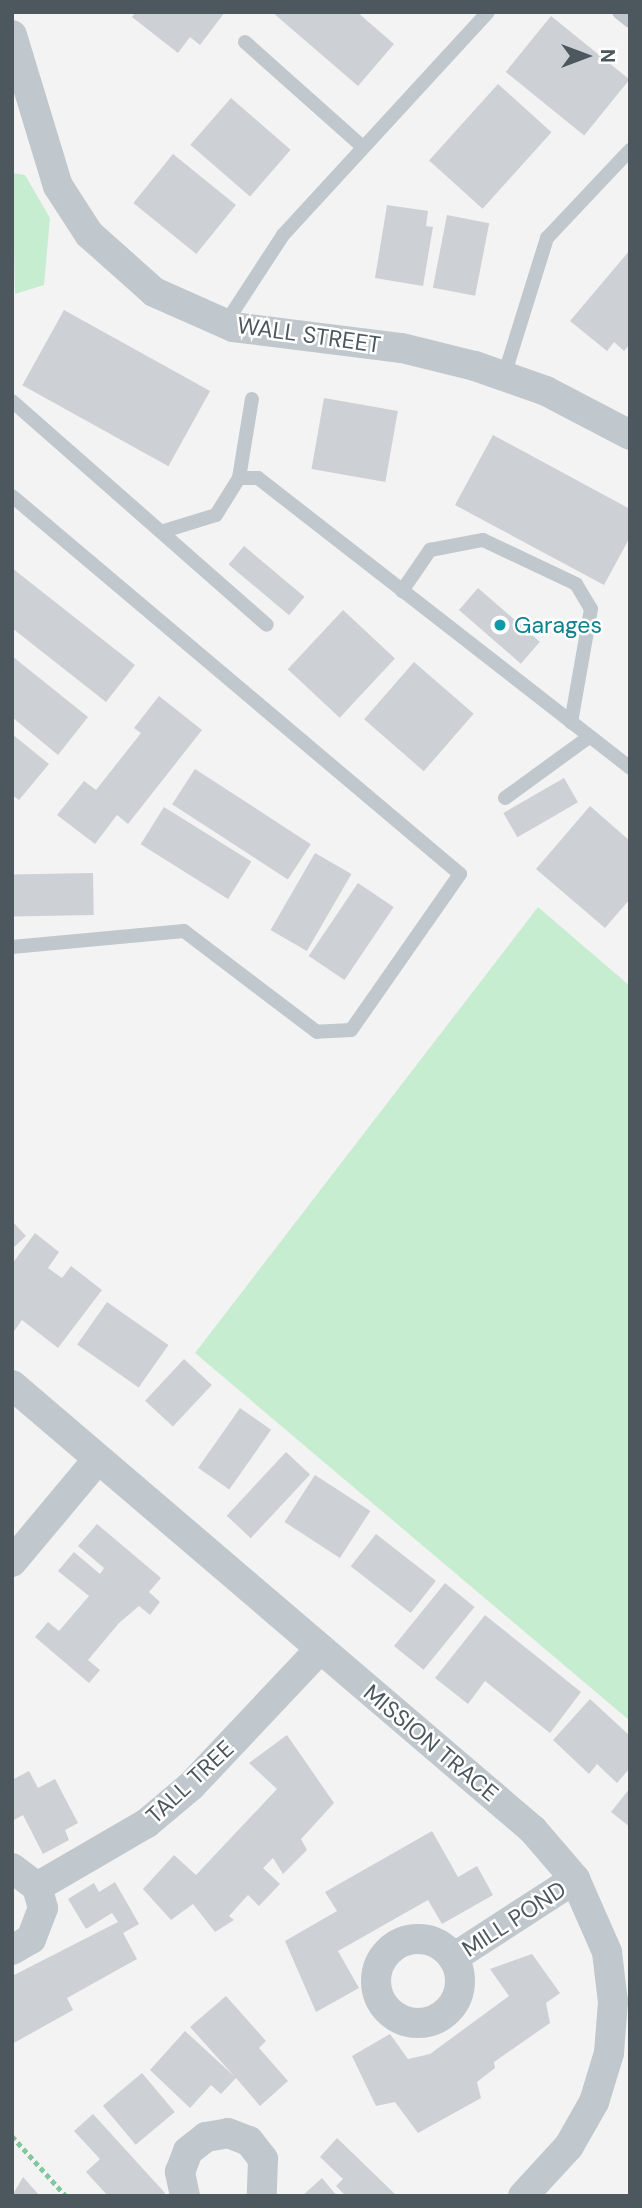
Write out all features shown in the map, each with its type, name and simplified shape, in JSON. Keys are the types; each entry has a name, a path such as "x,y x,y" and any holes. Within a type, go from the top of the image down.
{"street":[{"name":"WALL STREET","path":"12,35 46,160 89,234 154,292 225,324 401,348 504,376 630,435"},
{"name":"MISSION TRACE","path":"12,1385 533,1830 575,1879 607,1952 613,2002 609,2053 594,2102 569,2146 523,2196"},
{"path":"12,1562 98,1459"},
{"name":"TALL TREE","path":"37,1887 147,1823 182,1793 320,1649"},
{"path":"12,1868 37,1887 43,1908 38,1929 12,1950"},
{"name":"MILL POND","path":"453,1958 575,1879"},
{"path":"185,2196 180,2172 188,2151 206,2137 228,2133 249,2141 263,2159 262,2196"}],"lane":[{"path":"225,324 283,235 488,12"},
{"path":"620,12 630,21"},
{"path":"245,42 363,147"},
{"path":"504,376 547,238 630,150"},
{"path":"164,531 216,515 239,478 252,399"},
{"path":"12,401 164,531 267,625"},
{"path":"239,478 258,478 630,768"},
{"path":"12,496 460,874 351,1030 317,1032 184,931 12,947"},
{"path":"402,591 430,550 483,540 576,584 591,608 571,722"},
{"path":"505,798 589,737"}],"path":[{"path":"12,2136 66,2196"}],"green space":[{"path":"12,173 25,175 50,218 44,285 15,294"},
{"path":"538,907 630,986 630,1721 195,1353"}],"building":[{"path":"136,12 225,12 200,45 190,37 178,53 132,17"},
{"path":"272,12 357,12 394,44 358,86"},
{"path":"551,16 629,80 584,136 506,72"},
{"path":"498,84 552,132 483,209 429,161"},
{"path":"231,98 291,150 250,197 190,145"},
{"path":"173,154 236,205 196,254 133,203"},
{"path":"387,205 428,211 426,226 433,227 423,286 375,278"},
{"path":"447,215 489,223 475,296 433,288"},
{"path":"630,250 630,344 624,351 614,342 607,351 570,321"},
{"path":"64,310 210,391 168,466 22,385"},
{"path":"324,398 398,411 385,482 311,469"},
{"path":"493,435 630,509 630,537 604,585 455,505"},
{"path":"244,546 305,597 289,615 229,564"},
{"path":"12,568 135,665 106,702 12,628"},
{"name":"Garages","path":"478,588 540,642 521,664 459,610"},
{"path":"343,610 395,658 340,718 288,669"},
{"path":"12,656 88,717 58,755 12,717"},
{"path":"414,662 474,714 424,771 364,719"},
{"path":"159,696 202,730 128,824 117,815 95,844 57,815 84,781 96,790 141,733 134,728"},
{"path":"12,734 49,764 19,800 12,795"},
{"path":"195,769 311,844 288,879 172,804"},
{"path":"564,778 578,802 517,837 503,813"},
{"path":"590,806 630,841 630,899 605,928 536,869"},
{"path":"164,807 251,862 228,899 141,844"},
{"path":"315,853 351,874 307,951 270,930"},
{"path":"93,873 94,915 13,916 12,874"},
{"path":"358,883 394,907 344,980 309,956"},
{"path":"12,1221 26,1236 12,1249"},
{"path":"35,1233 59,1252 48,1268 62,1278 71,1266 102,1290 58,1348 22,1320 12,1334 12,1264"},
{"path":"107,1302 168,1345 139,1388 77,1345"},
{"path":"184,1359 212,1385 173,1427 145,1401"},
{"path":"240,1408 271,1430 229,1490 198,1468"},
{"path":"286,1452 310,1475 251,1538 227,1516"},
{"path":"315,1475 370,1511 340,1558 285,1522"},
{"path":"97,1524 161,1578 149,1592 160,1602 150,1615 139,1606 119,1623 88,1660 100,1670 89,1683 35,1637 48,1622 59,1631 89,1596 58,1571 74,1552 100,1574 104,1568 78,1546"},
{"path":"376,1534 436,1581 411,1613 351,1566"},
{"path":"445,1583 475,1607 424,1670 394,1646"},
{"path":"485,1615 581,1692 550,1733 485,1681 468,1704 435,1678"},
{"path":"590,1699 630,1736 630,1768 617,1783 597,1764 589,1774 553,1740"},
{"path":"287,1735 334,1803 301,1839 307,1850 283,1874 273,1858 263,1868 280,1884 259,1906 248,1895 229,1916 234,1920 215,1932 193,1904 171,1920 143,1889 174,1855 196,1875 277,1789 249,1763"},
{"path":"29,1771 38,1788 55,1779 78,1823 65,1830 69,1840 43,1854 23,1815 12,1821 12,1780"},
{"path":"630,1788 630,1827 611,1812"},
{"path":"432,1831 458,1877 477,1866 493,1895 442,1924 428,1900 338,1951 359,1988 316,2012 285,1941 337,1911 325,1892"},
{"path":"115,1882 139,1924 123,1933 137,1959 67,1998 73,2010 12,2044 12,1976 118,1922 112,1913 86,1929 68,1899 94,1883 99,1892"},
{"path":"532,1954 560,1993 546,2003 550,2023 494,2062 495,2068 477,2082 481,2098 418,2133 395,2102 376,2106 352,2056 390,2034 408,2059 430,2054 509,1996 490,1969"},
{"path":"226,1996 266,2041 259,2048 288,2081 260,2106 236,2078 221,2094 211,2085 190,2108 150,2070 185,2031 234,2076 190,2027"},
{"path":"142,2073 175,2112 136,2145 103,2106"},
{"path":"93,2114 165,2193 162,2196 108,2196 86,2172 100,2159 74,2131"},
{"path":"337,2138 397,2196 346,2196 336,2186 343,2179 320,2157"},
{"path":"23,2177 40,2196 12,2196"},
{"path":"322,2178 337,2196 302,2196"}],"place":[{"name":"Garages","path":"500,625"}]}
